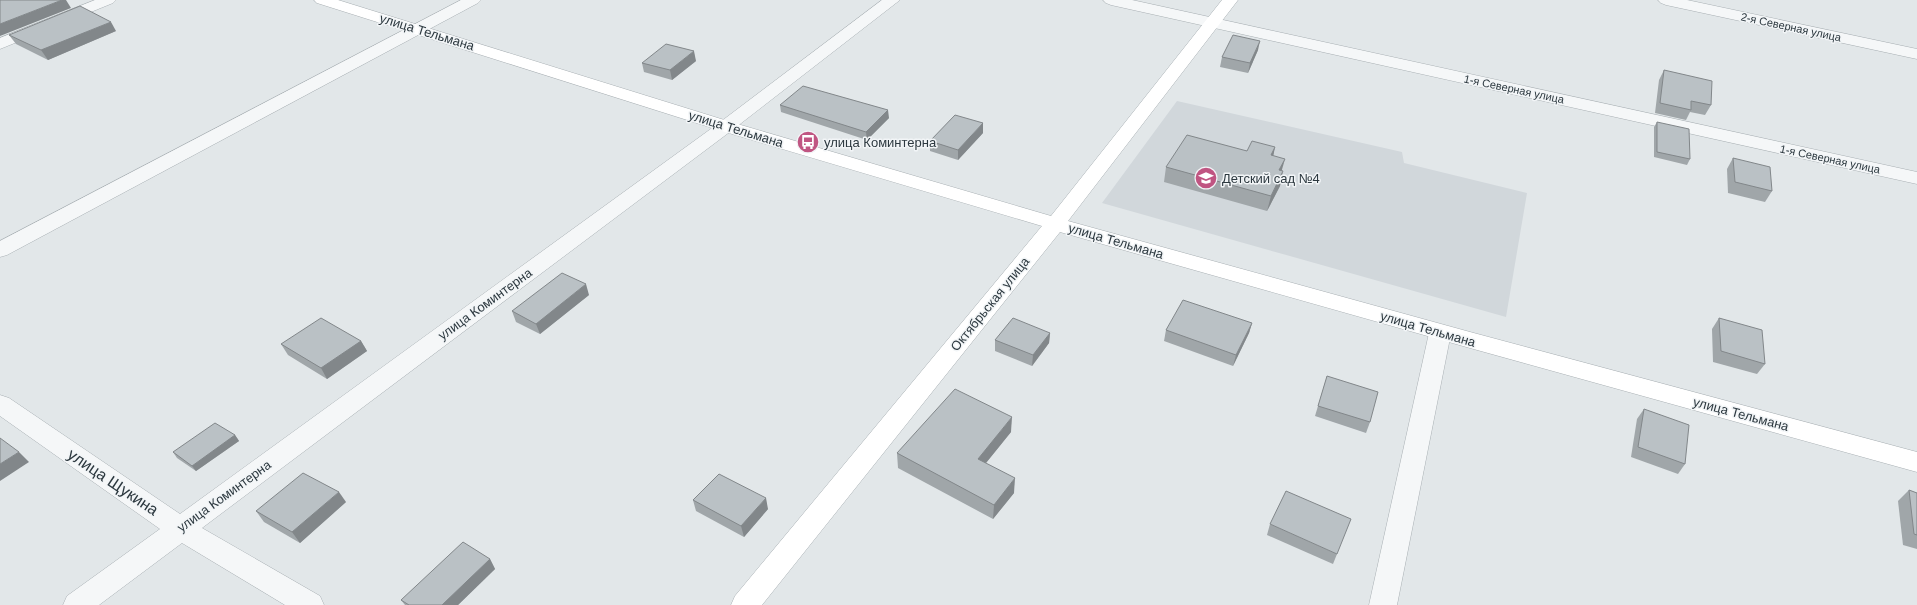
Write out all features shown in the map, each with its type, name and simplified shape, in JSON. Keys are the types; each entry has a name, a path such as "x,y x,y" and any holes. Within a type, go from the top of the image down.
{"street":[{"path":"0,44 108,0"},
{"name":"улица Тельмана","path":"322,0 419,29 725,127 1055,224 1440,333 1917,462"},
{"path":"0,250 473,0"},
{"name":"улица Коминтерна","path":"77,605 725,127 892,0"},
{"name":"1-я Северная улица","path":"1111,0 1917,178"},
{"name":"Октябрьская улица","path":"745,605 1055,224 1230,0"},
{"name":"2-я Северная улица","path":"1666,0 1917,54"},
{"path":"1383,605 1440,333"},
{"name":"улица Щукина","path":"0,404 180,528 310,605"}],"shaded area":[{"path":"1177,101 1402,152 1404,163 1527,193 1506,317 1102,203"}],"building":[{"path":"0,0 62,0 0,24"},
{"path":"80,6 111,22 41,50 9,35"},
{"path":"1233,35 1260,41 1250,63 1222,57"},
{"path":"666,44 694,51 670,70 642,63"},
{"path":"1664,70 1712,81 1711,105 1691,101 1691,110 1660,103"},
{"path":"803,86 888,110 866,132 780,105"},
{"path":"955,115 983,123 958,150 930,141"},
{"path":"1657,122 1689,129 1690,159 1657,152"},
{"path":"1187,135 1247,151 1252,141 1275,147 1271,155 1285,159 1279,170 1283,171 1271,196 1166,167"},
{"path":"1733,158 1770,167 1772,191 1735,182"},
{"path":"562,273 586,284 536,324 512,311"},
{"path":"1183,300 1252,323 1236,355 1166,330"},
{"path":"321,318 361,341 321,368 281,344"},
{"path":"1013,318 1050,333 1033,355 995,340"},
{"path":"1719,318 1762,330 1765,364 1721,351"},
{"path":"1327,376 1378,392 1370,422 1318,406"},
{"path":"955,389 1012,417 978,459 1015,478 994,505 897,453"},
{"path":"1644,409 1689,425 1685,464 1638,447"},
{"path":"215,423 235,435 192,466 173,452"},
{"path":"0,438 19,452 0,464"},
{"path":"303,473 339,492 292,532 256,511"},
{"path":"719,474 766,498 741,526 693,500"},
{"path":"1909,490 1917,493 1917,535 1914,534"},
{"path":"1286,491 1351,519 1337,554 1270,524"},
{"path":"463,542 490,559 442,605 409,605 401,600"}],"place":[{"name":"улица Коминтерна","path":"808,142"},
{"name":"Детский сад №4","path":"1206,178"}]}
